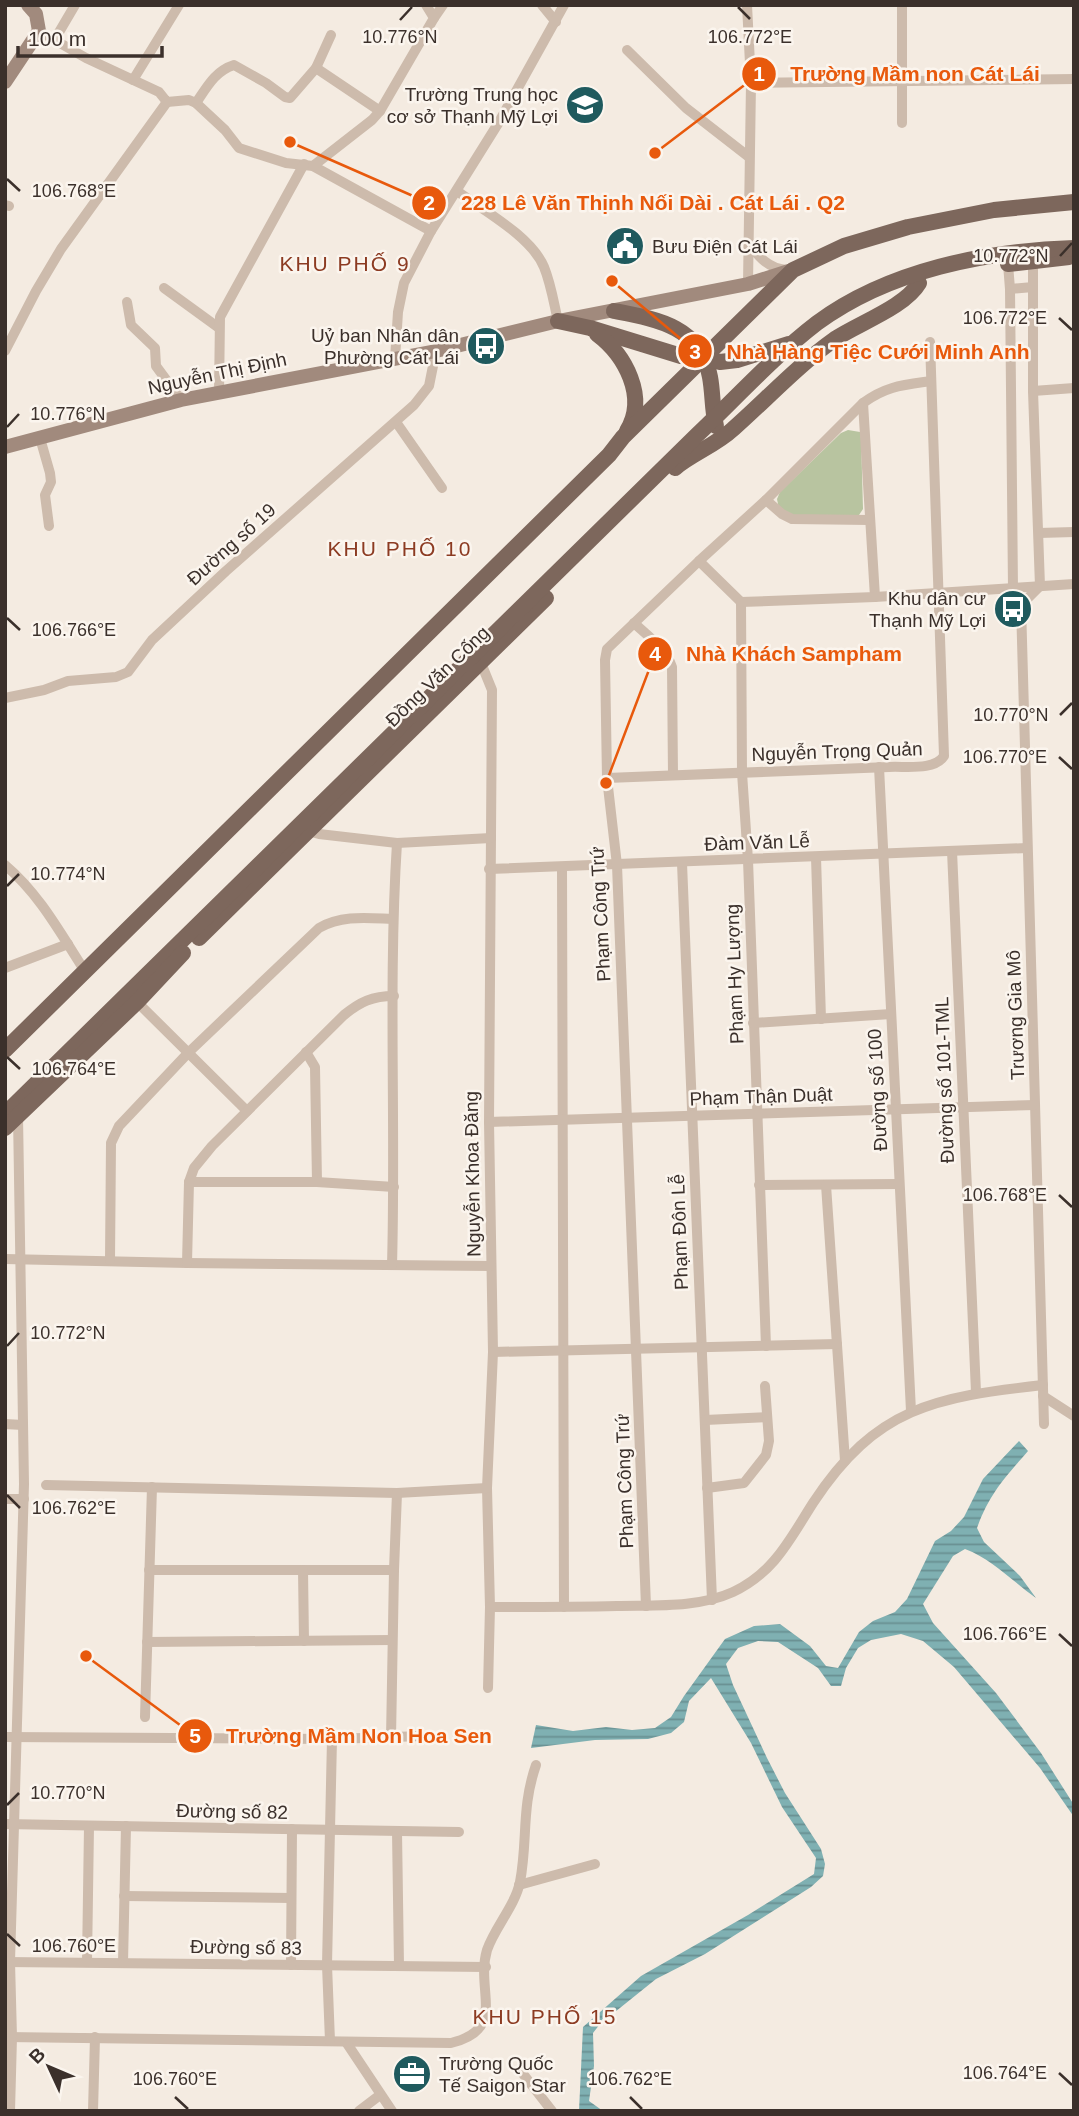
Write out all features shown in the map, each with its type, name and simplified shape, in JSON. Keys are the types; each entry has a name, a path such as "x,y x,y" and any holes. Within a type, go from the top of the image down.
{"main road":[{"path":"5,82 39,31 36,14 28,5"},
{"name":"Nguyễn Thị Định","path":"5,447 181,400 436,351 558,321 748,284 793,270 844,246 868,230 901,219 1001,198 1074,193"},
{"name":"Nguyễn Thị Định","path":"844,246 908,227 994,210 1074,202"},
{"name":"Nguyễn Thị Định","path":"994,210 1074,212"},
{"path":"1036,254 1074,238"},
{"path":"558,321 590,328 668,353 720,362 737,360 795,342 812,340 857,311 918,279 964,261 1007,259 1036,254 1071,254"},
{"name":"Đồng Văn Cống","path":"5,1041 609,455 619,441 793,270"},
{"name":"Đồng Văn Cống","path":"5,1128 12,1112 665,472 732,431 802,365 836,339 914,292 918,279"},
{"path":"614,311 655,319 685,334 704,358 710,374 714,419 719,440"},
{"path":"590,328 616,351 632,378 634,408 631,424 619,441"},
{"name":"Đồng Văn Cống","path":"12,1112 137,1002 303,829 481,663 665,472 697,435 795,342"},
{"path":"697,435 712,400"},
{"path":"688,457 707,439 714,419"},
{"name":"Đồng Văn Cống","path":"5,1050 325,729"}],"street":[{"path":"55,39 75,5"},
{"path":"132,80 180,5"},
{"path":"426,5 434,18"},
{"path":"219,393 219,317 309,165 372,120 380,111 443,5"},
{"path":"542,5 556,22"},
{"path":"396,359 398,312 404,283 431,231 457,191 564,5"},
{"path":"747,5 751,83 748,284"},
{"path":"902,5 902,123"},
{"path":"39,31 86,58 159,92 167,102"},
{"path":"196,103 213,78 224,68 234,65 290,98 316,68 331,34"},
{"path":"627,50 686,108 749,157"},
{"path":"316,68 380,111"},
{"path":"751,83 1074,79"},
{"path":"5,351 61,249 167,102 189,100 196,103 225,130 239,148 286,163 309,165 431,231"},
{"path":"457,191 534,251 544,268 558,321"},
{"path":"748,243 771,267 793,270"},
{"path":"1021,605 1040,586 1033,391 1033,287 1036,254"},
{"name":"Trương Gia Mô","path":"1007,259 1010,289 1013,589 1021,605 1044,1424"},
{"path":"1010,289 1033,287"},
{"path":"164,288 219,328"},
{"path":"127,302 131,325 155,348 156,366 181,400"},
{"name":"Nguyễn Trọng Quản","path":"607,778 932,765 944,756 930,342"},
{"name":"Đường số 19","path":"5,698 44,690 68,681 116,677 128,673 152,640 226,571 396,422 429,386 436,351"},
{"name":"Phạm Công Trứ","path":"646,1605 617,866 607,778 607,649 766,500 863,403 891,387 931,381"},
{"path":"1033,391 1074,388"},
{"path":"863,403 875,597"},
{"path":"396,422 442,488"},
{"path":"40,438 51,482 45,494 49,526"},
{"path":"766,500 792,519 869,520"},
{"path":"1039,533 1074,532"},
{"path":"699,561 741,602 875,597 1074,584"},
{"name":"Phạm Hy Lượng","path":"741,602 742,773 748,860 766,1346"},
{"path":"634,623 662,650 672,667 673,775"},
{"name":"Nguyễn Khoa Đăng","path":"481,663 492,690 489,1122 494,1352 487,1488 490,1607 488,1688"},
{"name":"Đường số 100","path":"879,767 911,1411"},
{"path":"303,829 397,843 491,838"},
{"path":"392,1265 392,919 397,843"},
{"name":"Đàm Văn Lễ","path":"489,869 1027,848"},
{"name":"Đường số 101-TML","path":"952,851 976,1392"},
{"path":"816,857 821,1019"},
{"name":"Phạm Đôn Lễ","path":"682,863 712,1600"},
{"path":"5,865 44,905 81,965"},
{"path":"562,868 564,1607"},
{"path":"110,1260 111,1143 119,1126 189,1052 319,928 346,918 392,919"},
{"path":"5,968 68,944"},
{"path":"187,1264 189,1182 194,1168 212,1146 306,1052 360,1002 376,996 394,996"},
{"path":"137,1002 247,1111"},
{"path":"752,1023 891,1014"},
{"path":"306,1052 315,1067 317,1182"},
{"name":"Phạm Thận Duật","path":"489,1122 1035,1105"},
{"path":"10,2111 10,1737 24,1499 19,1258 21,1171 12,1112"},
{"path":"189,1182 317,1182 394,1187"},
{"path":"759,1185 900,1184"},
{"path":"826,1185 845,1461"},
{"path":"5,1259 187,1264 491,1266"},
{"path":"494,1352 837,1344"},
{"path":"707,1488 744,1483 766,1455 769,1441 765,1386"},
{"path":"490,1607 646,1605 712,1600 733,1592 755,1578 778,1558 845,1461 883,1427 911,1411 976,1392 1043,1390 1074,1416"},
{"path":"705,1420 767,1417"},
{"path":"5,1424 23,1425"},
{"path":"46,1485 397,1493 487,1488"},
{"path":"145,1717 152,1487"},
{"path":"391,1738 397,1493"},
{"path":"5,1499 24,1499"},
{"path":"149,1570 394,1570"},
{"path":"303,1570 304,1641"},
{"path":"147,1642 392,1640"},
{"path":"10,1737 332,1739 423,1736"},
{"path":"330,2041 327,1965 332,1739"},
{"path":"9,2037 451,2043 469,2039 481,2029 485,2014 487,1952 519,1885 525,1843 524,1814 528,1788 536,1765"},
{"name":"Đường số 82","path":"10,1824 459,1832"},
{"path":"87,1962 89,1826"},
{"path":"123,1963 126,1826"},
{"path":"291,1965 292,1829"},
{"path":"397,1831 399,1966"},
{"path":"519,1885 595,1864"},
{"path":"124,1896 291,1898"},
{"name":"Đường số 83","path":"8,1962 486,1966"},
{"path":"93,2111 95,2037"},
{"path":"346,2042 392,2111"},
{"path":"520,2070 552,2111"},
{"path":"359,2111 380,2095"}],"green space":[{"path":"848,430 860,432 863,509 857,518 793,520 779,509 777,499 780,492 841,433"}],"water":[{"path":"1019,1441 1028,1451 993,1496 977,1528 984,1542 1020,1576 1036,1598 993,1564 965,1549 953,1556 923,1604 933,1623 996,1693 1041,1753 1074,1805 1074,1817 1040,1768 954,1667 923,1641 901,1634 871,1640 858,1648 846,1668 841,1686 831,1686 818,1668 778,1642 758,1641 738,1648 726,1664 733,1685 785,1793 821,1849 825,1864 823,1876 811,1887 705,1954 656,1979 600,2024 593,2033 594,2066 589,2101 603,2111 579,2111 583,2027 641,1976 814,1874 816,1858 782,1807 751,1743 711,1678 689,1701 684,1722 671,1733 648,1739 595,1740 531,1748 536,1725 573,1731 606,1727 632,1730 655,1728 671,1717 725,1639 754,1626 780,1624 810,1646 826,1666 838,1668 859,1632 873,1621 895,1612 907,1599 935,1541 951,1531 964,1517 983,1479"}],"place":[{"name":"Trường Trung học cơ sở Thạnh Mỹ Lợi","path":"585,105"},
{"name":"228 Lê Văn Thịnh Nối Dài . Cát Lái . Q2","path":"290,142"},
{"name":"Trường Mầm non Cát Lái","path":"655,153"},
{"name":"Bưu Điện Cát Lái","path":"625,246"},
{"name":"Nhà Hàng Tiệc Cưới Minh Anh","path":"612,281"},
{"name":"Uỷ ban Nhân dân Phường Cát Lái","path":"486,346"},
{"name":"Khu dân cư Thạnh Mỹ Lợi","path":"1013,609"},
{"name":"Nhà Khách Sampham","path":"606,783"},
{"name":"Trường Mầm Non Hoa Sen","path":"86,1656"},
{"name":"Trường Quốc Tế Saigon Star","path":"412,2074"}],"district":[{"name":"KHU PHỐ 9","path":"345,264"},
{"name":"KHU PHỐ 10","path":"400,549"},
{"name":"KHU PHỐ 15","path":"545,2017"}]}
